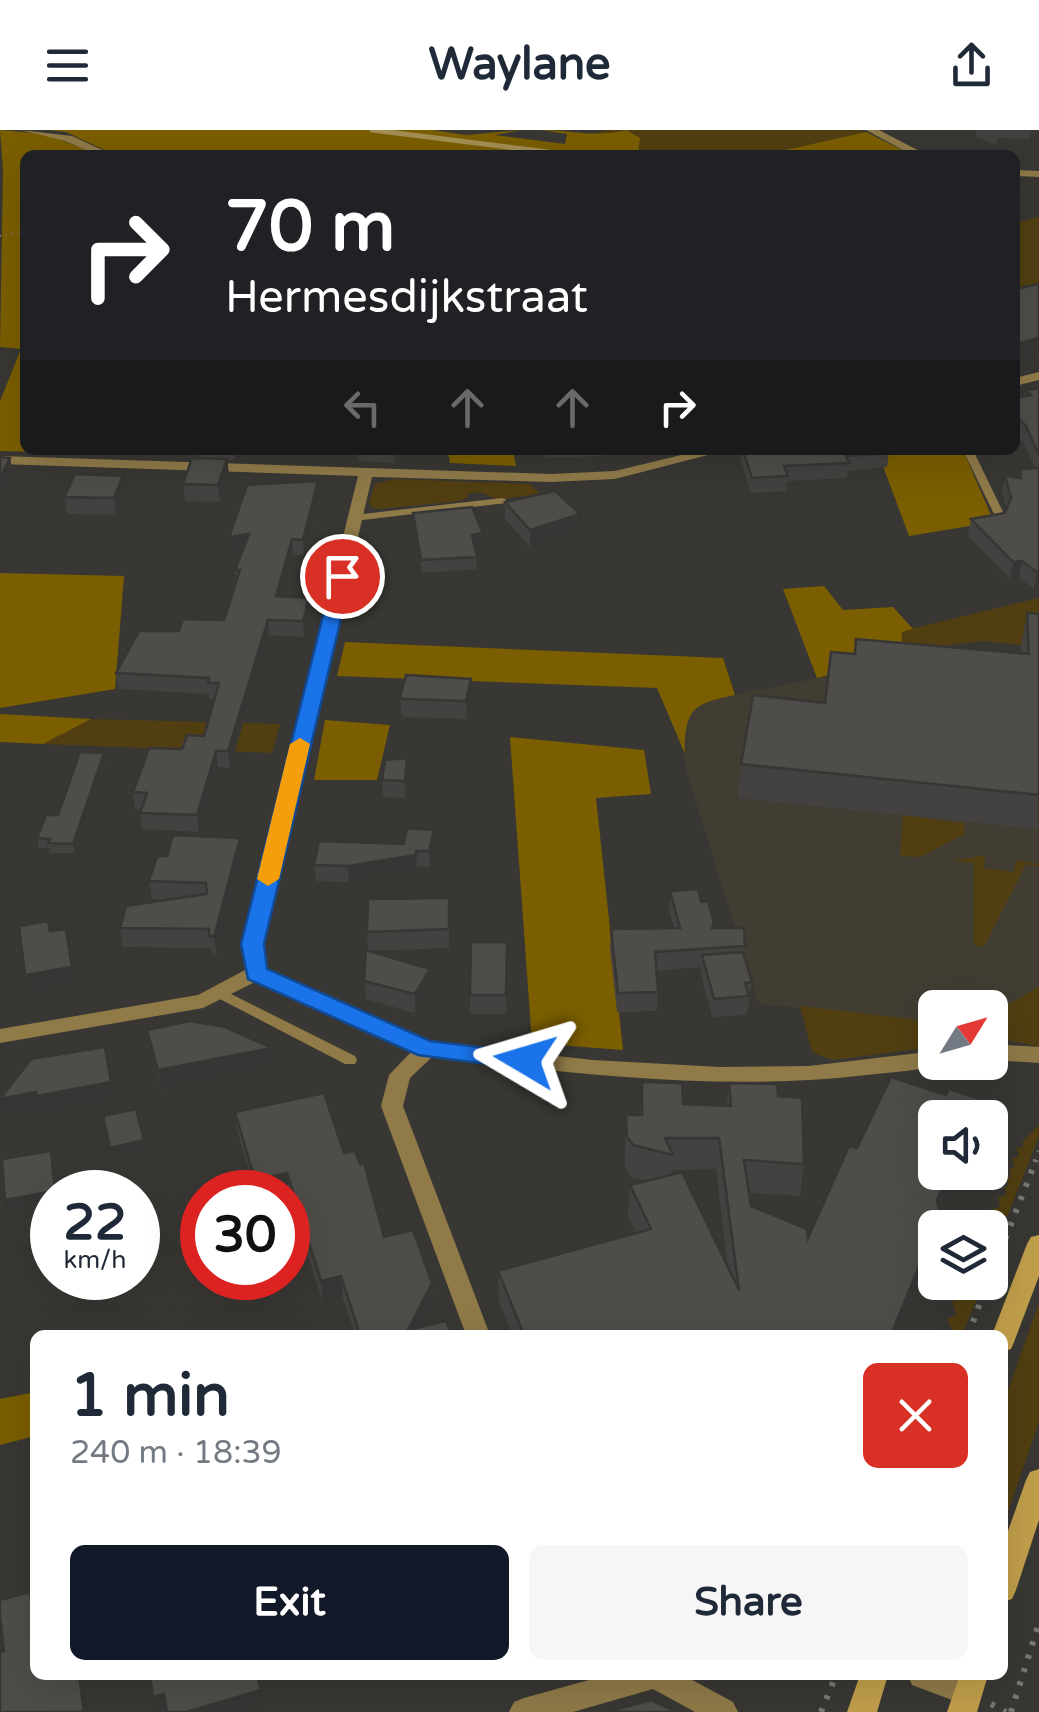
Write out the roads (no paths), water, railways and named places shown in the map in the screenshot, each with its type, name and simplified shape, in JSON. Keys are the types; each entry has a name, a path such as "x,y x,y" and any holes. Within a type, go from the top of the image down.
{"main road":[{"path":"1007,1330 1039,1244"},
{"path":"1008,1572 1039,1480"},
{"path":"862,1712 872,1680"}],"street":[{"path":"26,130 68,138 96,150"},
{"path":"871,130 911,150"},
{"path":"0,460 366,472 433,465 599,477 698,455"},
{"path":"256,973 253,944 366,472"},
{"path":"0,1036 203,1002 256,973"},
{"path":"256,973 426,1049 593,1068 720,1075 809,1074 918,1061"},
{"path":"426,1049 400,1075 392,1106 476,1330"},
{"path":"1008,1053 1039,1054"},
{"path":"524,1712 609,1680"},
{"path":"664,1680 723,1712"},
{"path":"935,1680 968,1693"}],"lane":[{"path":"970,455 1000,516"},
{"path":"354,518 476,500 502,502"},
{"path":"219,993 350,1060"}],"waterway":[{"path":"372,130 531,150"}]}
